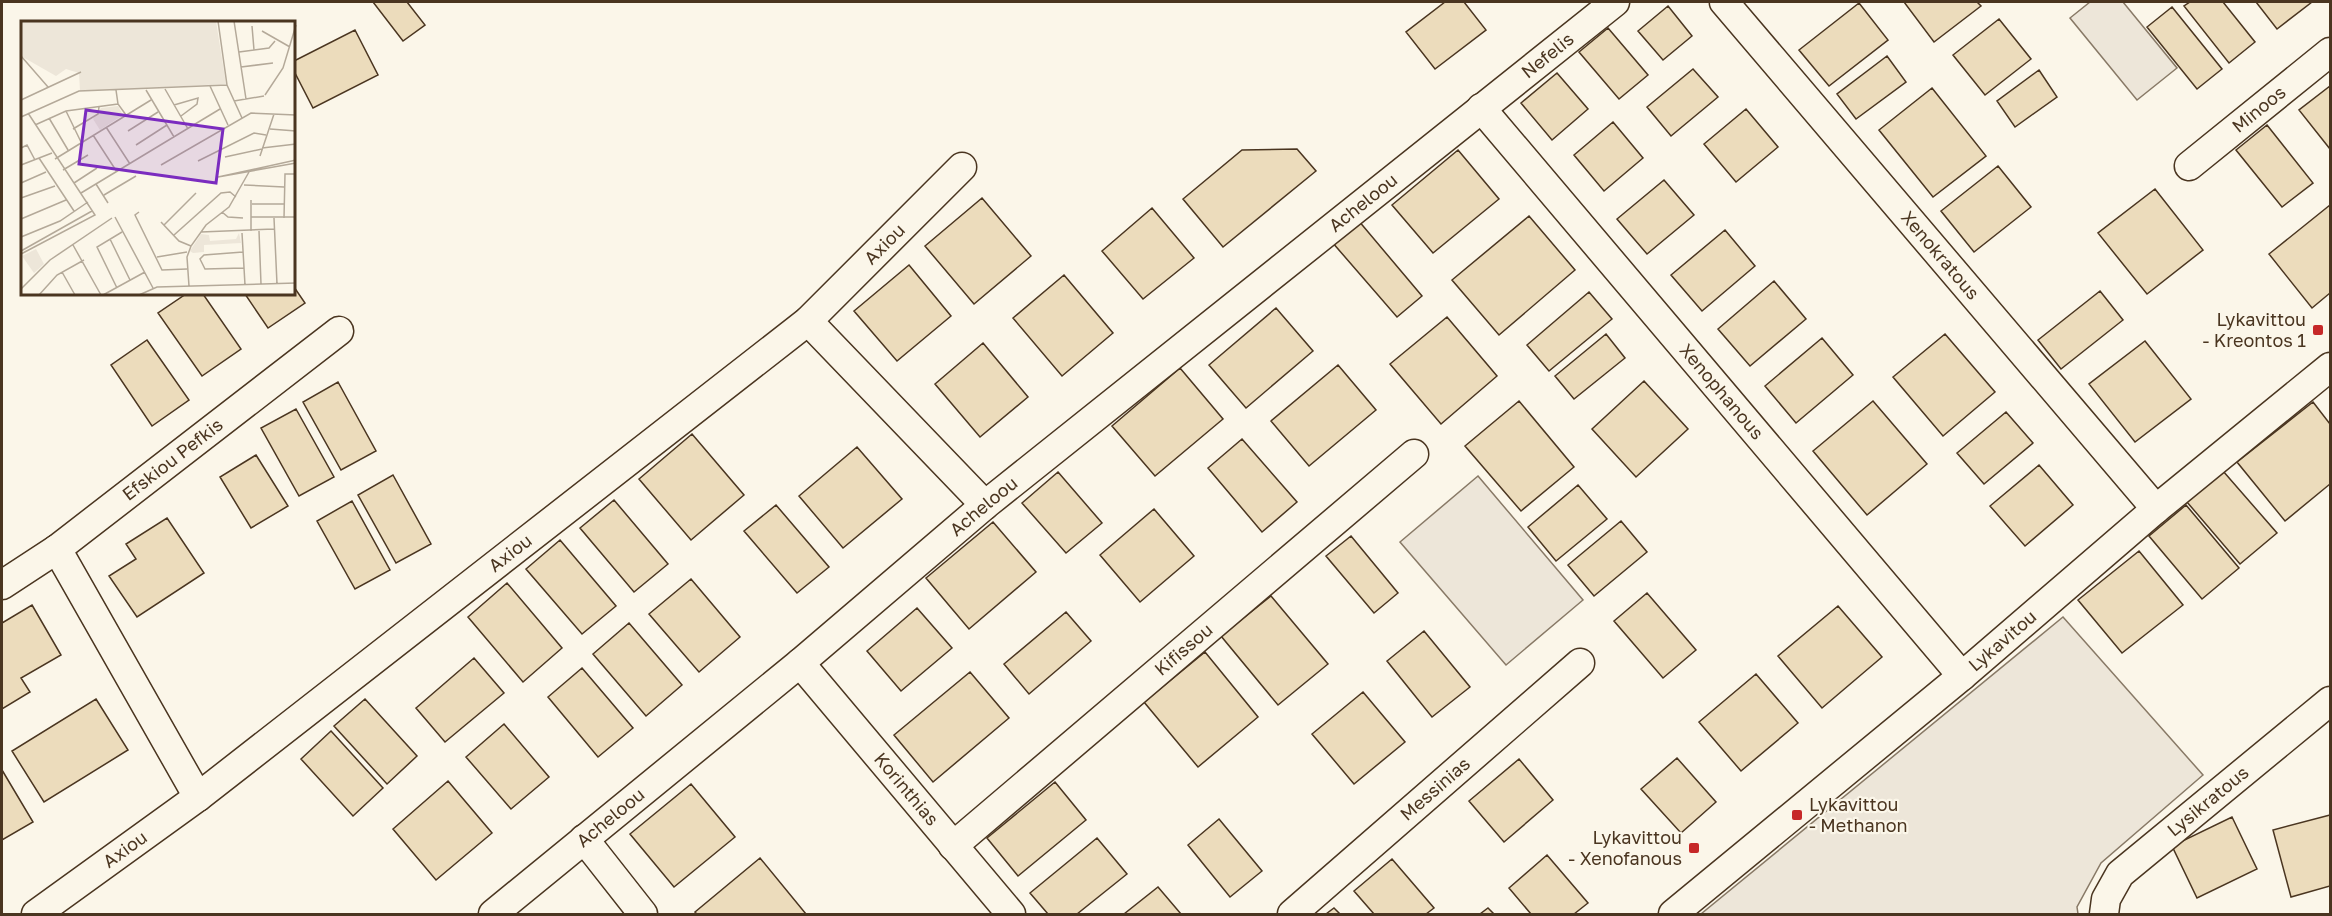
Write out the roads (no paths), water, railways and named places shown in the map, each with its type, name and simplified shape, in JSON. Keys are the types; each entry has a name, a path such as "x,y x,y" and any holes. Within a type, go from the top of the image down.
{"street":[{"name":"Nefelis","path":"1481,108 1615,2"},
{"name":"Xenokratous","path":"1724,2 2156,509"},
{"name":"Minoos","path":"2189,166 2331,52"},
{"name":"Acheloou","path":"493,915 800,663 985,505 1481,108"},
{"name":"Xenophanous","path":"1481,108 1962,676"},
{"name":"Axiou","path":"36,915 198,797 808,321 962,167"},
{"path":"808,321 985,505"},
{"name":"Efskiou Pefkis","path":"2,585 57,549 339,330"},
{"name":"Lykavitou","path":"1673,915 1962,676 2156,509 2331,367"},
{"name":"Kifissou","path":"953,846 1414,454"},
{"path":"57,549 198,797"},
{"name":"Korinthias","path":"800,663 1011,915"},
{"name":"Messinias","path":"1292,915 1580,663"},
{"name":"Lysikratous","path":"2104,915 2106,899 2120,874 2331,701"},
{"path":"585,839 644,915"}],"place":[{"name":"Lykavittou - Kreontos 1","path":"2318,330"},
{"name":"Lykavittou - Methanon","path":"1797,815"},
{"name":"Lykavittou - Xenofanous","path":"1694,848"}]}
